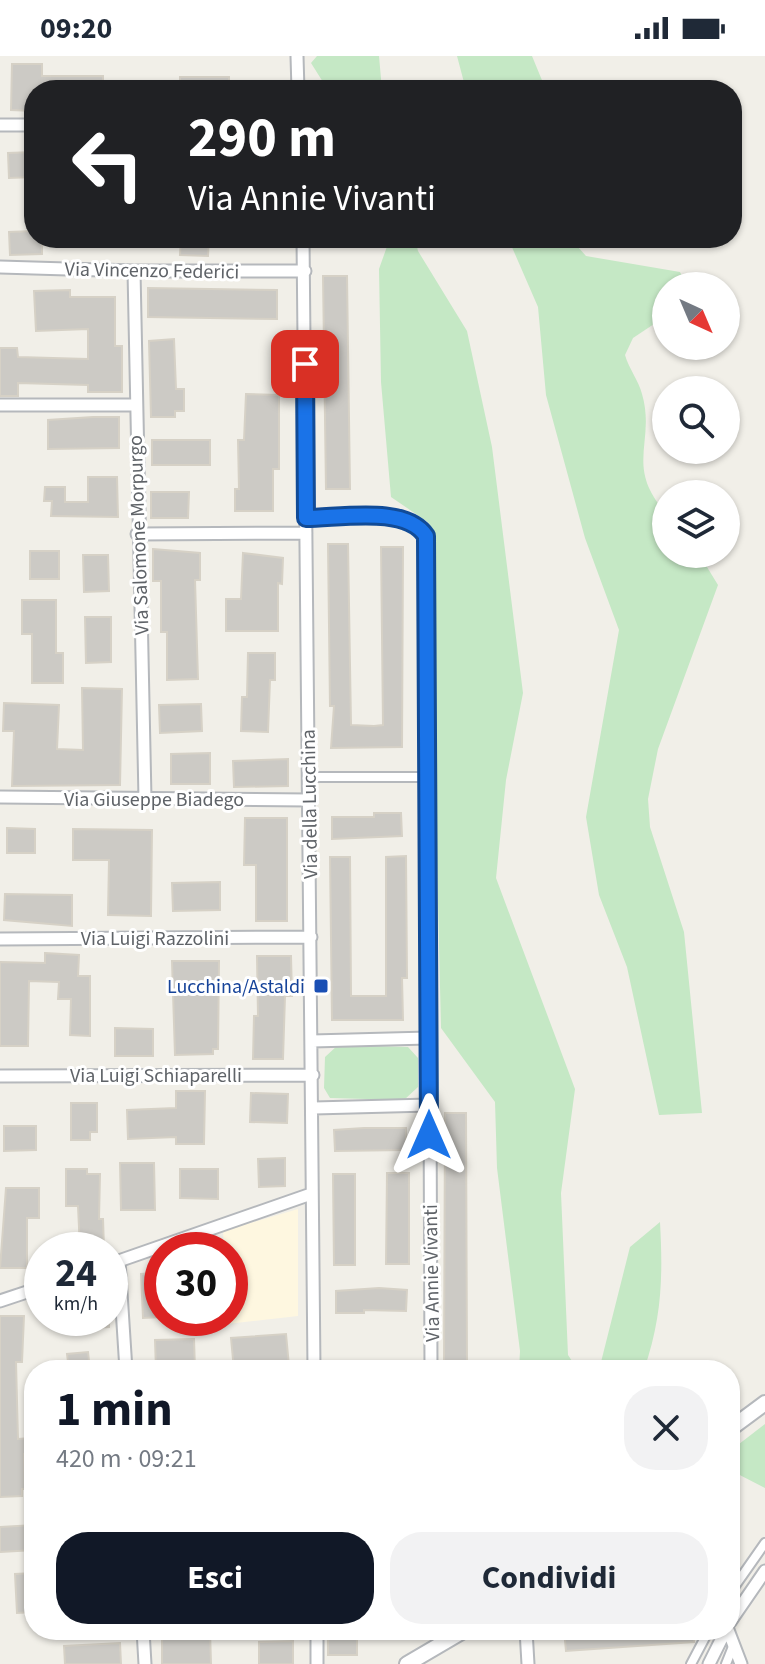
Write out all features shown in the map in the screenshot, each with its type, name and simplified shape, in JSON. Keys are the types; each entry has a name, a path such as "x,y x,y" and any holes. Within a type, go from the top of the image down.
{"street":[{"path":"297,56 298,80"},
{"path":"0,125 24,125"},
{"name":"Via della Lucchina","path":"304,248 314,1108 311,1194 314,1360"},
{"name":"Via Vincenzo Federici","path":"0,267 305,271"},
{"name":"Via Salomone Morpurgo","path":"134,271 134,405 145,799"},
{"path":"0,405 134,405"},
{"name":"Via Annie Vivanti","path":"306,518 398,516 416,523 426,536 431,1360"},
{"path":"137,534 306,533"},
{"path":"308,777 429,777"},
{"name":"Via Giuseppe Biadego","path":"0,797 309,800"},
{"name":"Via Luigi Razzolini","path":"0,939 311,937"},
{"path":"312,1041 428,1038"},
{"name":"Via Luigi Schiaparelli","path":"0,1076 313,1075"},
{"path":"314,1108 429,1105"},
{"path":"128,1258 311,1194"},
{"path":"0,1301 24,1293"},
{"path":"123,1336 125,1360"},
{"path":"740,1422 765,1403"},
{"path":"740,1579 765,1543"},
{"path":"740,1607 765,1571"},
{"path":"144,1640 145,1664"},
{"path":"317,1640 317,1664"},
{"path":"407,1664 448,1640"},
{"path":"527,1640 528,1664"},
{"path":"691,1664 704,1640"},
{"path":"709,1664 722,1640"},
{"path":"732,1640 741,1664"},
{"path":"726,1664 734,1644"}],"shaded area":[{"path":"298,1209 298,1316 248,1322 248,1232 223,1231"}],"green space":[{"path":"317,56 379,56 381,80 322,80 311,63"},
{"path":"457,56 532,56 542,80 463,80"},
{"path":"386,248 417,248 467,331 492,447 523,693 506,780 496,878 575,1089 561,1193 568,1355 571,1360 520,1360 497,1168 495,1102 441,1028 434,736 434,541 429,523 391,497 381,382 379,269"},
{"path":"512,248 579,248 586,256 680,272 652,272 652,325 633,338 625,355 639,384 645,411 644,467 652,494 652,568 708,568 718,585 658,749 648,799 650,827 684,932 702,1113 659,1115 627,967 599,895 586,817 619,630 585,538 546,395 538,307"},
{"path":"338,1045 408,1047 418,1058 418,1087 404,1100 330,1098 324,1088 325,1057"},
{"path":"660,1222 660,1297 655,1332 647,1360 602,1360 630,1247"},
{"path":"765,1424 765,1488 740,1475 740,1443"}],"building":[{"path":"12,64 42,64 42,76 103,76 103,80 24,80 24,111 11,110"},
{"path":"180,77 229,77 229,80 180,80"},
{"path":"24,152 24,177 9,178 8,153"},
{"path":"24,231 24,248 42,248 42,254 10,255 9,232"},
{"path":"180,248 208,248 208,256 180,255"},
{"path":"323,276 347,276 350,489 326,489"},
{"path":"148,288 277,290 277,319 148,317"},
{"path":"70,290 70,297 115,297 115,346 122,346 122,392 88,392 88,385 18,383 18,396 0,396 0,348 17,348 18,357 88,359 88,329 36,331 34,291"},
{"path":"174,339 176,389 184,389 184,411 175,411 175,417 151,417 149,341"},
{"path":"246,394 279,395 279,469 273,469 273,511 235,511 235,489 239,489 238,440 244,440"},
{"path":"119,417 119,448 48,449 48,420"},
{"path":"152,440 210,440 210,465 152,465"},
{"path":"88,477 117,477 118,517 51,516 52,501 44,501 45,487 65,487 65,502 88,502"},
{"path":"151,492 189,492 188,518 151,518"},
{"path":"328,544 348,544 351,725 374,726 383,725 381,547 403,547 402,747 331,748 334,706 330,706"},
{"path":"153,549 200,553 200,580 195,580 198,679 167,680 167,632 161,632 161,581 153,581"},
{"path":"30,551 59,551 59,579 30,579"},
{"path":"243,553 283,558 282,584 278,583 278,631 226,631 226,599 241,599"},
{"path":"83,555 108,555 109,591 84,592"},
{"path":"22,600 56,600 56,653 63,653 63,683 32,683 32,634 22,634"},
{"path":"85,617 111,617 111,662 86,663"},
{"path":"248,653 275,653 275,680 270,680 268,732 241,731 242,697 247,697"},
{"path":"82,688 122,689 120,785 12,786 14,731 3,731 4,703 59,705 57,749 83,750"},
{"path":"201,704 202,731 160,733 159,705"},
{"path":"210,753 210,784 171,784 171,754"},
{"path":"288,759 288,786 234,787 233,761"},
{"path":"374,813 401,813 402,836 332,839 332,817 374,817"},
{"path":"245,818 287,818 287,921 256,921 256,865 244,865"},
{"path":"7,828 35,829 35,853 7,853"},
{"path":"73,829 152,830 151,916 108,915 109,860 73,860"},
{"path":"406,856 407,978 402,978 403,1020 332,1020 330,857 350,857 351,996 386,996 386,857"},
{"path":"220,882 220,910 173,911 172,883"},
{"path":"5,894 72,895 72,926 4,920"},
{"path":"45,953 79,955 78,976 90,976 90,1036 70,1035 71,999 58,999 59,982 29,981 28,1046 0,1046 0,962 45,963"},
{"path":"257,956 291,956 292,996 285,996 283,1059 253,1059 254,1016 258,1016"},
{"path":"172,961 219,961 218,1049 213,1049 213,1054 175,1055"},
{"path":"115,1028 153,1029 153,1056 115,1056"},
{"path":"176,1091 205,1091 204,1144 176,1144 176,1137 128,1139 127,1110 176,1108"},
{"path":"251,1093 288,1094 287,1123 250,1122"},
{"path":"71,1103 97,1103 97,1132 90,1132 90,1140 71,1140"},
{"path":"445,1113 466,1113 467,1360 444,1360"},
{"path":"4,1126 36,1126 36,1150 4,1151"},
{"path":"406,1128 406,1150 335,1151 334,1130"},
{"path":"285,1158 285,1186 259,1187 258,1159"},
{"path":"120,1163 154,1163 155,1210 121,1210"},
{"path":"66,1169 87,1169 87,1174 100,1174 99,1219 103,1219 103,1232 79,1232 78,1206 66,1206"},
{"path":"180,1169 218,1169 218,1199 180,1198"},
{"path":"387,1173 409,1173 409,1264 386,1264"},
{"path":"333,1174 355,1174 355,1265 334,1265"},
{"path":"6,1188 39,1188 39,1218 27,1218 27,1232 24,1232 24,1268 0,1268"},
{"path":"141,1274 144,1274 144,1318 143,1318"},
{"path":"407,1290 406,1311 336,1313 336,1291"},
{"path":"0,1316 24,1316 22,1362 16,1362 18,1439 24,1438 22,1496 0,1497"},
{"path":"286,1334 288,1360 233,1360 231,1338"},
{"path":"194,1339 195,1360 156,1360 155,1340"},
{"path":"88,1352 89,1360 68,1360 67,1354"},
{"path":"24,1526 24,1551 0,1552 0,1527"},
{"path":"15,1574 24,1574 24,1613 17,1613"},
{"path":"162,1640 210,1640 211,1664 162,1664"},
{"path":"328,1640 357,1640 357,1655 328,1655"},
{"path":"565,1640 694,1642 566,1651"},
{"path":"293,1641 293,1664 259,1664 259,1642"},
{"path":"120,1643 121,1664 65,1664 64,1646"}],"place":[{"name":"Lucchina/Astaldi","path":"321,986"}],"route":[{"path":"305,364 306,518 403,517 421,528 428,546 429,1135"}]}
